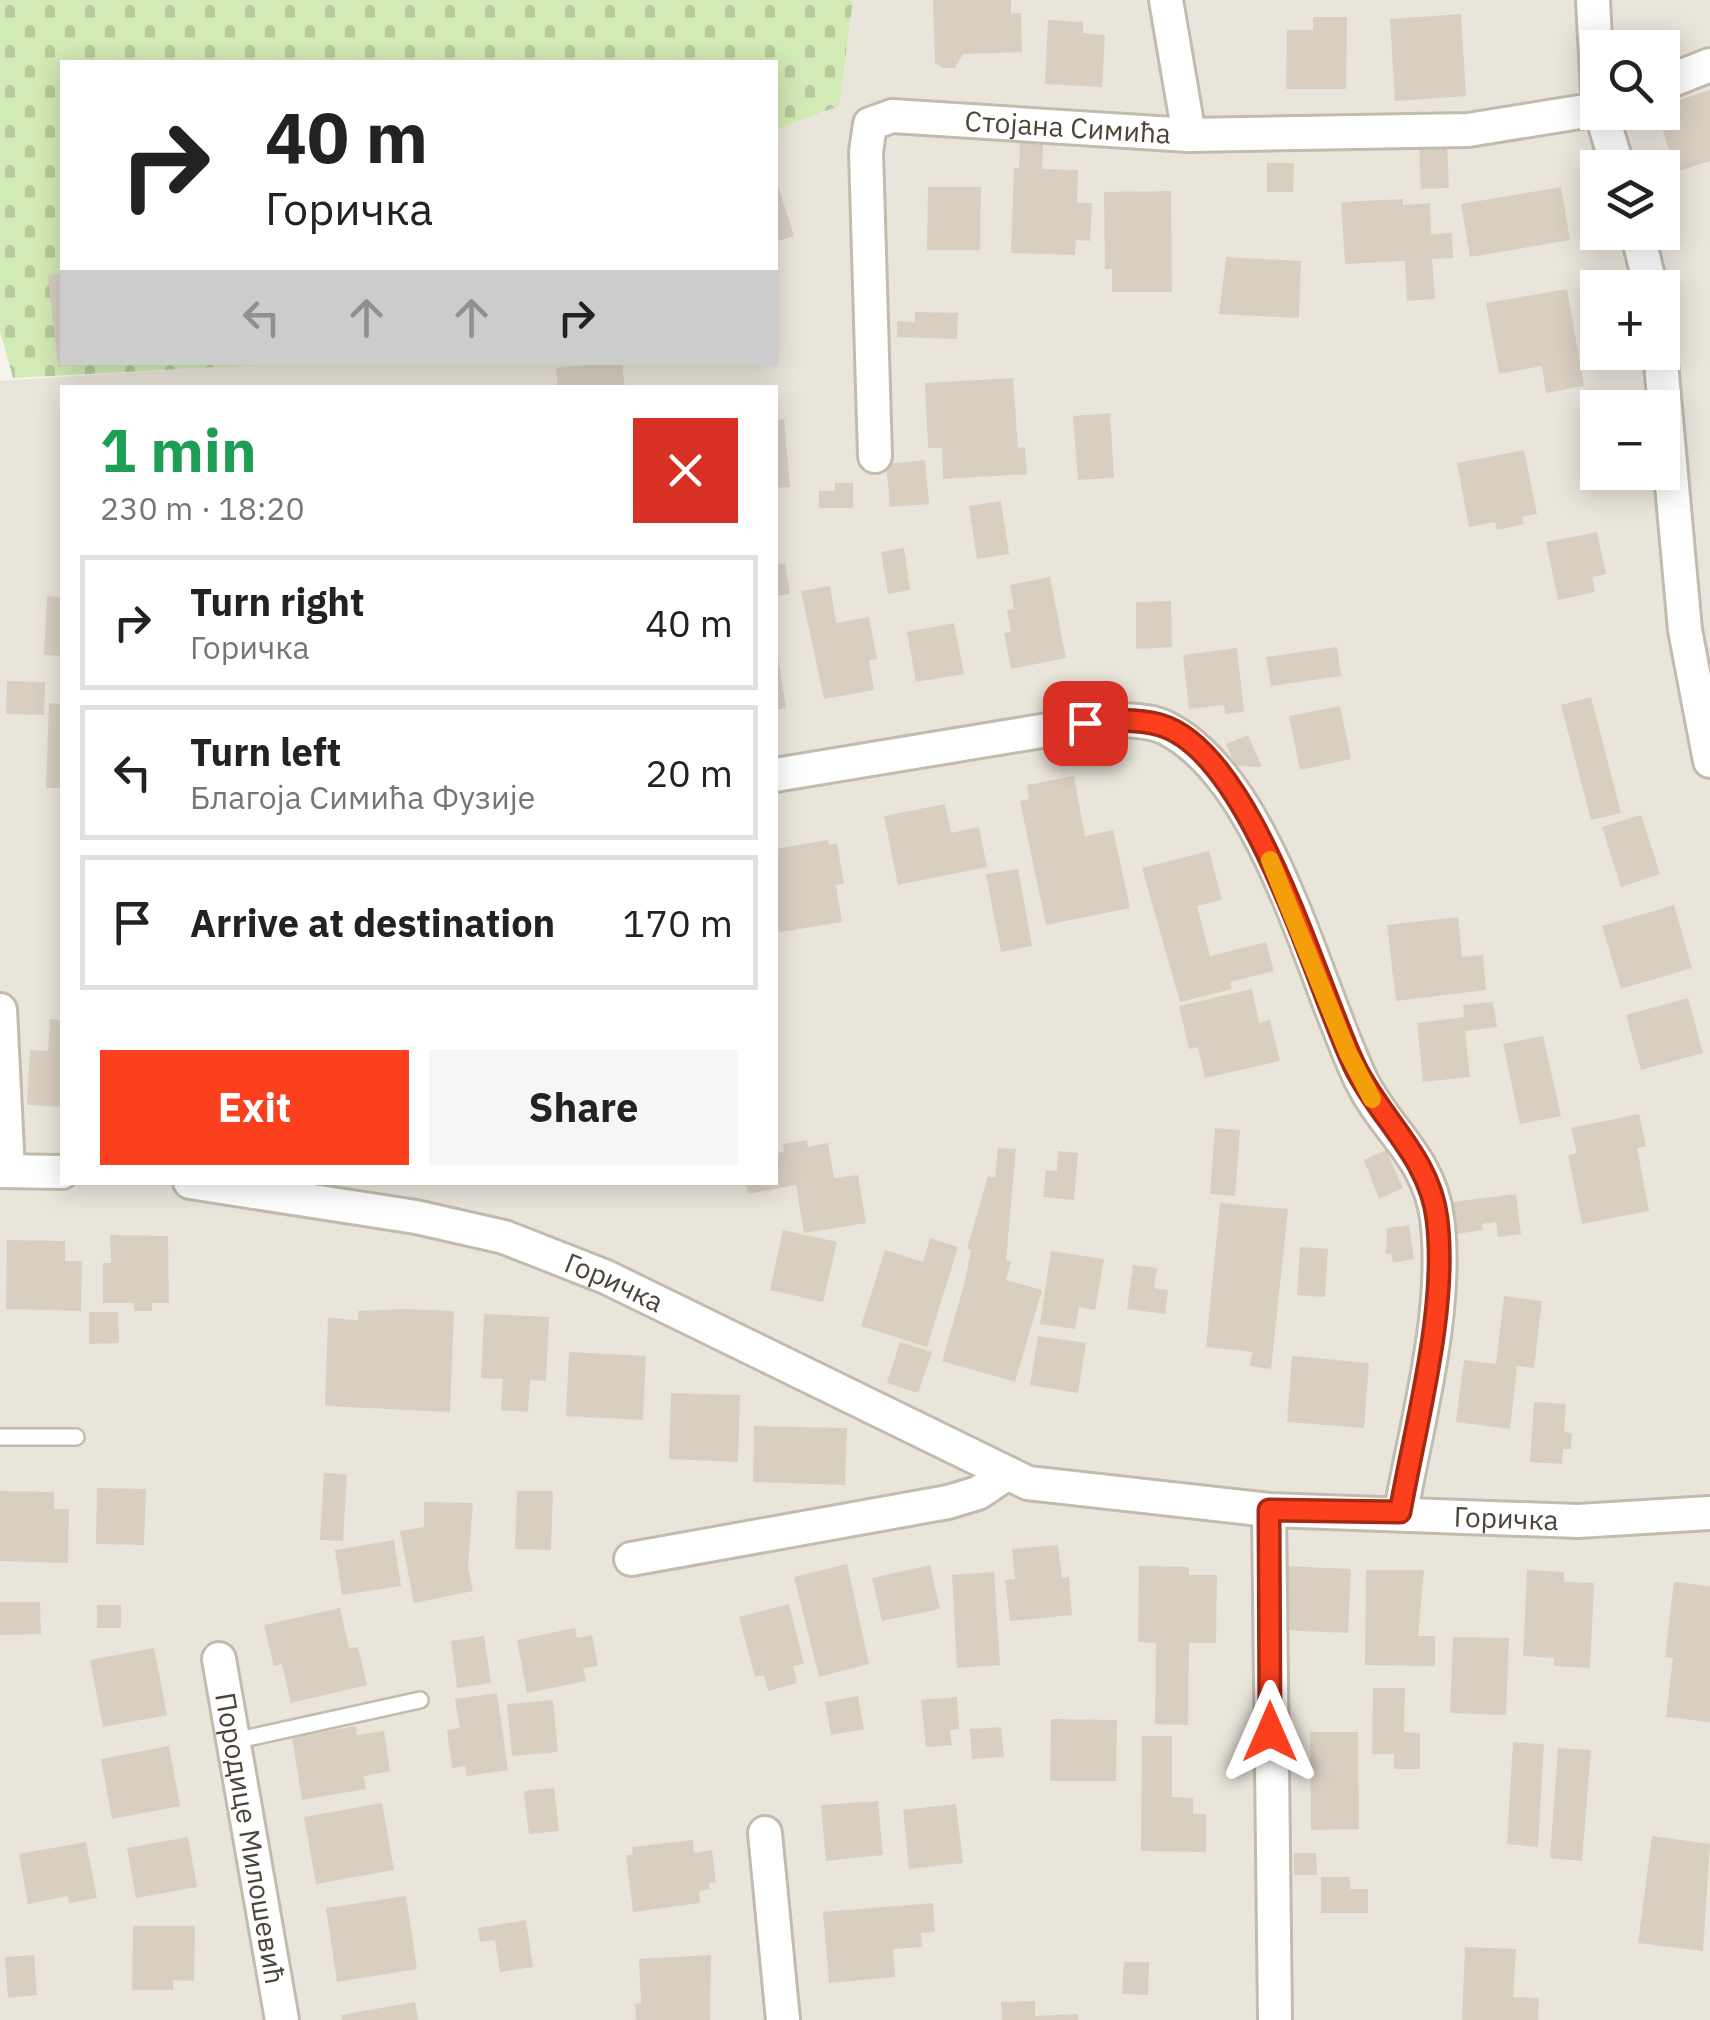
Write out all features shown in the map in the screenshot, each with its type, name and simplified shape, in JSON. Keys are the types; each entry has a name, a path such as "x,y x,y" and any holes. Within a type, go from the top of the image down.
{"street":[{"path":"1166,0 1189,135"},
{"path":"1593,0 1595,30"},
{"path":"1680,77 1710,65"},
{"name":"Стојана Симића","path":"875,456 866,152 870,124 892,116 1189,135 1468,130 1580,114"},
{"path":"1662,370 1685,630 1710,762"},
{"path":"778,774 1114,719 1162,725 1195,746 1224,780 1261,840 1367,1092 1423,1166 1437,1215 1440,1256 1431,1337 1400,1512"},
{"path":"0,1010 4,1170 60,1172"},
{"name":"Горичка","path":"240,1186 504,1237 606,1277 1005,1475 1074,1491 1269,1510 1578,1521 1710,1513"},
{"path":"632,1559 948,1502 978,1493 1005,1475"},
{"path":"1269,1510 1275,2020"},
{"name":"Породице Милошевић","path":"219,1659 282,2020"},
{"path":"765,1833 783,2020"}],"lane":[{"path":"0,1438 76,1436"},
{"path":"234,1740 420,1700"}],"shaded area":[{"path":"853,0 1710,0 1710,2020 0,2020 0,381 247,365 778,365 778,129 839,106"}],"green space":[{"path":"0,0 853,0 839,106 778,129 778,60 60,60 60,365 256,365 13,378 0,331"}],"building":[{"path":"933,0 1011,0 1011,14 1021,13 1022,52 963,54 955,68 943,68 935,63"},
{"path":"1461,14 1466,96 1395,101 1390,19"},
{"path":"1313,17 1347,17 1346,89 1286,89 1287,30 1313,30"},
{"path":"1048,20 1083,22 1083,33 1105,35 1102,87 1045,84"},
{"path":"1710,90 1710,161 1680,171 1680,150 1669,150 1663,130 1680,130 1680,100"},
{"path":"1020,141 1043,142 1042,169 1078,170 1077,203 1092,203 1090,241 1076,240 1075,255 1011,253 1014,168 1019,168"},
{"path":"1447,146 1449,188 1421,189 1419,147"},
{"path":"1267,163 1294,163 1293,192 1267,192"},
{"path":"778,186 794,236 778,241"},
{"path":"928,187 981,187 980,250 927,250"},
{"path":"1561,187 1570,240 1470,257 1461,204"},
{"path":"1171,191 1172,292 1112,292 1112,269 1105,269 1104,192"},
{"path":"1403,199 1403,205 1430,203 1431,234 1452,233 1453,258 1432,259 1435,299 1407,301 1405,261 1345,264 1341,202"},
{"path":"1226,257 1301,261 1299,318 1219,314"},
{"path":"60,273 60,365 74,365 58,367 48,275"},
{"path":"1567,289 1584,386 1546,393 1542,366 1499,374 1486,303"},
{"path":"915,312 958,313 957,339 897,337 897,321 915,322"},
{"path":"622,365 625,385 558,385 556,368"},
{"path":"1013,378 1018,448 1025,447 1027,474 943,479 942,448 928,448 925,383"},
{"path":"1110,413 1114,478 1078,480 1073,416"},
{"path":"784,419 790,487 778,488 778,420"},
{"path":"1524,450 1537,514 1522,517 1524,524 1497,530 1495,522 1469,527 1457,463"},
{"path":"925,460 929,504 890,507 886,464"},
{"path":"835,483 853,483 853,508 819,508 819,491 835,491"},
{"path":"1001,501 1009,554 977,559 969,506"},
{"path":"1597,532 1606,574 1592,577 1595,592 1558,600 1546,542"},
{"path":"904,548 910,590 888,594 881,552"},
{"path":"785,563 790,594 778,596 778,564"},
{"path":"1050,577 1066,658 1011,669 1004,633 1011,632 1007,610 1014,609 1010,585"},
{"path":"830,586 836,623 869,617 877,659 869,660 874,690 824,699 801,591"},
{"path":"47,596 60,597 60,656 44,655"},
{"path":"1171,601 1172,647 1136,649 1136,602"},
{"path":"954,623 964,674 916,682 907,632"},
{"path":"1337,647 1341,676 1271,686 1266,657"},
{"path":"1237,648 1244,712 1225,714 1224,705 1189,709 1183,655"},
{"path":"778,657 786,708 778,709"},
{"path":"7,681 45,682 44,715 6,714"},
{"path":"1591,697 1621,813 1591,820 1561,705"},
{"path":"49,703 60,704 60,788 46,788"},
{"path":"1340,706 1351,759 1300,770 1289,716"},
{"path":"1248,735 1262,767 1236,766 1226,744"},
{"path":"1074,776 1085,836 1113,830 1130,908 1046,925 1020,801 1029,799 1027,785"},
{"path":"945,804 951,833 979,827 987,867 898,885 884,816"},
{"path":"1641,815 1660,874 1621,887 1602,827"},
{"path":"828,840 829,845 837,843 844,884 836,885 842,922 778,933 778,848"},
{"path":"1209,851 1222,900 1197,906 1210,956 1266,942 1274,971 1230,982 1232,989 1180,1002 1142,868"},
{"path":"1018,869 1032,946 1001,952 986,874"},
{"path":"1674,905 1692,968 1621,989 1602,926"},
{"path":"1458,917 1462,957 1483,955 1486,990 1396,1001 1387,925"},
{"path":"1252,989 1259,1023 1270,1020 1280,1061 1205,1078 1198,1047 1189,1049 1179,1006"},
{"path":"1688,998 1703,1053 1641,1070 1626,1015"},
{"path":"1493,1002 1497,1027 1465,1031 1470,1077 1423,1082 1417,1023 1464,1017 1463,1005"},
{"path":"50,1019 60,1020 60,1107 27,1105 30,1050 48,1051"},
{"path":"1543,1036 1561,1116 1520,1124 1503,1044"},
{"path":"1639,1114 1646,1146 1637,1148 1649,1211 1582,1224 1568,1155 1577,1153 1571,1128"},
{"path":"1215,1128 1240,1130 1235,1196 1210,1194"},
{"path":"807,1140 808,1147 828,1143 834,1178 858,1175 866,1223 804,1233 796,1185 748,1194 746,1185 778,1185 778,1153 784,1152 783,1144"},
{"path":"998,1148 1016,1149 1006,1260 1011,1262 1006,1280 1042,1290 1015,1382 942,1361 964,1285 971,1250 967,1249 988,1176 995,1178"},
{"path":"1386,1150 1403,1188 1379,1199 1364,1160"},
{"path":"1058,1151 1078,1153 1074,1200 1043,1197 1046,1170 1057,1171"},
{"path":"1516,1194 1521,1234 1498,1237 1496,1222 1482,1224 1483,1230 1456,1234 1452,1202"},
{"path":"1220,1203 1288,1209 1271,1369 1250,1366 1252,1352 1206,1347"},
{"path":"1409,1225 1414,1259 1393,1263 1391,1253 1386,1254 1387,1228"},
{"path":"783,1230 837,1242 823,1302 770,1290"},
{"path":"110,1235 168,1236 169,1303 152,1303 152,1311 134,1311 134,1303 103,1303 103,1263 111,1263"},
{"path":"930,1238 958,1247 927,1347 861,1326 885,1250 923,1262"},
{"path":"7,1240 65,1241 65,1261 82,1261 81,1311 6,1309"},
{"path":"1300,1247 1328,1249 1325,1297 1297,1295"},
{"path":"1051,1251 1104,1259 1095,1310 1079,1307 1075,1329 1040,1324"},
{"path":"1133,1265 1157,1268 1154,1288 1168,1290 1165,1314 1127,1309"},
{"path":"1504,1296 1542,1301 1534,1368 1517,1366 1510,1429 1456,1422 1464,1360 1496,1364"},
{"path":"358,1311 454,1311 450,1412 325,1406 328,1318 358,1320"},
{"path":"89,1312 118,1312 119,1343 89,1344"},
{"path":"484,1314 549,1317 546,1381 530,1380 528,1412 501,1410 503,1379 481,1378"},
{"path":"1038,1336 1086,1343 1078,1393 1030,1385"},
{"path":"900,1342 932,1352 918,1393 887,1383"},
{"path":"569,1352 646,1356 643,1420 566,1416"},
{"path":"1292,1356 1369,1363 1364,1428 1287,1422"},
{"path":"671,1393 740,1395 738,1462 669,1459"},
{"path":"1534,1402 1566,1404 1564,1432 1572,1433 1571,1449 1563,1449 1562,1464 1530,1462"},
{"path":"754,1426 847,1428 845,1485 753,1482"},
{"path":"324,1473 347,1474 343,1541 320,1540"},
{"path":"97,1488 146,1489 144,1545 96,1544"},
{"path":"0,1491 54,1492 54,1509 69,1509 68,1563 0,1561"},
{"path":"517,1491 553,1491 551,1550 515,1549"},
{"path":"424,1502 473,1503 468,1567 473,1591 414,1603 400,1531 424,1527"},
{"path":"394,1540 401,1586 342,1595 335,1550"},
{"path":"1058,1545 1062,1578 1069,1577 1072,1615 1010,1621 1005,1580 1015,1579 1012,1549"},
{"path":"847,1564 869,1664 819,1677 794,1577"},
{"path":"930,1565 940,1609 882,1621 872,1578"},
{"path":"1139,1566 1189,1567 1189,1575 1217,1575 1216,1643 1189,1643 1188,1725 1155,1724 1156,1643 1138,1642"},
{"path":"1283,1566 1351,1569 1348,1633 1280,1630"},
{"path":"1366,1570 1424,1570 1418,1636 1435,1636 1435,1666 1365,1665"},
{"path":"1527,1570 1564,1572 1564,1582 1594,1583 1590,1668 1554,1666 1554,1658 1523,1656"},
{"path":"994,1572 1000,1665 957,1668 952,1575"},
{"path":"1674,1582 1710,1586 1710,1722 1666,1717 1673,1658 1665,1657"},
{"path":"0,1602 40,1602 41,1634 0,1635"},
{"path":"789,1604 804,1664 793,1666 797,1683 768,1691 764,1675 755,1677 739,1617"},
{"path":"97,1605 121,1605 121,1628 97,1628"},
{"path":"340,1608 349,1648 358,1647 367,1685 291,1703 282,1664 274,1666 264,1625"},
{"path":"575,1628 577,1638 592,1635 598,1666 583,1668 586,1681 527,1693 517,1640"},
{"path":"484,1636 491,1683 457,1688 451,1641"},
{"path":"1453,1637 1509,1638 1506,1715 1450,1713"},
{"path":"154,1648 167,1715 103,1727 90,1660"},
{"path":"1373,1688 1405,1688 1404,1732 1420,1733 1420,1769 1394,1769 1394,1754 1372,1754"},
{"path":"497,1693 508,1770 467,1776 465,1766 452,1768 447,1730 460,1728 455,1699"},
{"path":"858,1696 864,1729 831,1735 825,1702"},
{"path":"957,1697 959,1729 950,1730 952,1745 926,1747 921,1700"},
{"path":"553,1700 558,1752 512,1756 507,1704"},
{"path":"1051,1719 1117,1720 1116,1781 1050,1781"},
{"path":"356,1726 357,1735 384,1731 390,1771 364,1776 366,1789 302,1800 292,1737"},
{"path":"1001,1727 1004,1757 972,1759 970,1729"},
{"path":"1310,1732 1358,1732 1359,1829 1311,1830"},
{"path":"1142,1736 1172,1736 1172,1797 1193,1798 1193,1814 1206,1814 1206,1852 1141,1851"},
{"path":"1513,1742 1544,1744 1538,1847 1507,1844"},
{"path":"169,1746 180,1806 112,1819 101,1759"},
{"path":"1558,1748 1591,1750 1582,1861 1550,1858"},
{"path":"554,1788 559,1831 529,1834 524,1791"},
{"path":"878,1801 883,1855 826,1861 821,1805"},
{"path":"382,1803 394,1870 316,1884 304,1817"},
{"path":"956,1804 963,1863 909,1869 903,1810"},
{"path":"1652,1836 1710,1844 1703,1951 1638,1943"},
{"path":"188,1837 197,1887 136,1898 127,1848"},
{"path":"693,1840 694,1853 712,1850 716,1882 709,1883 710,1889 699,1891 700,1903 633,1912 626,1855 633,1855 632,1847"},
{"path":"86,1842 97,1898 69,1903 68,1896 28,1904 19,1854"},
{"path":"1294,1853 1316,1853 1317,1875 1294,1875"},
{"path":"1321,1877 1350,1877 1350,1889 1368,1889 1368,1913 1321,1913"},
{"path":"406,1896 417,1969 337,1982 326,1908"},
{"path":"933,1903 935,1932 921,1933 922,1947 893,1949 895,1977 829,1983 823,1912"},
{"path":"526,1920 533,1967 500,1972 495,1940 480,1942 478,1928"},
{"path":"133,1926 195,1926 194,1981 173,1980 173,1990 132,1990"},
{"path":"1465,1947 1516,1949 1513,1997 1539,1998 1538,2020 1462,2020"},
{"path":"34,1955 37,1995 8,1998 5,1957"},
{"path":"711,1955 710,2020 636,2020 635,2004 641,2003 639,1959"},
{"path":"1124,1962 1149,1962 1148,1995 1122,1994"},
{"path":"1035,2001 1035,2016 1078,2014 1078,2020 1002,2020 1001,2002"},
{"path":"415,2002 418,2020 342,2020 341,2015"}],"slow traffic":[{"path":"1270,860 1348,1053 1372,1099"}],"route":[{"path":"1085,723 1114,719 1162,725 1195,746 1224,780 1261,840 1367,1092 1423,1166 1437,1215 1440,1256 1431,1337 1400,1512 1269,1510 1270,1732"}]}
